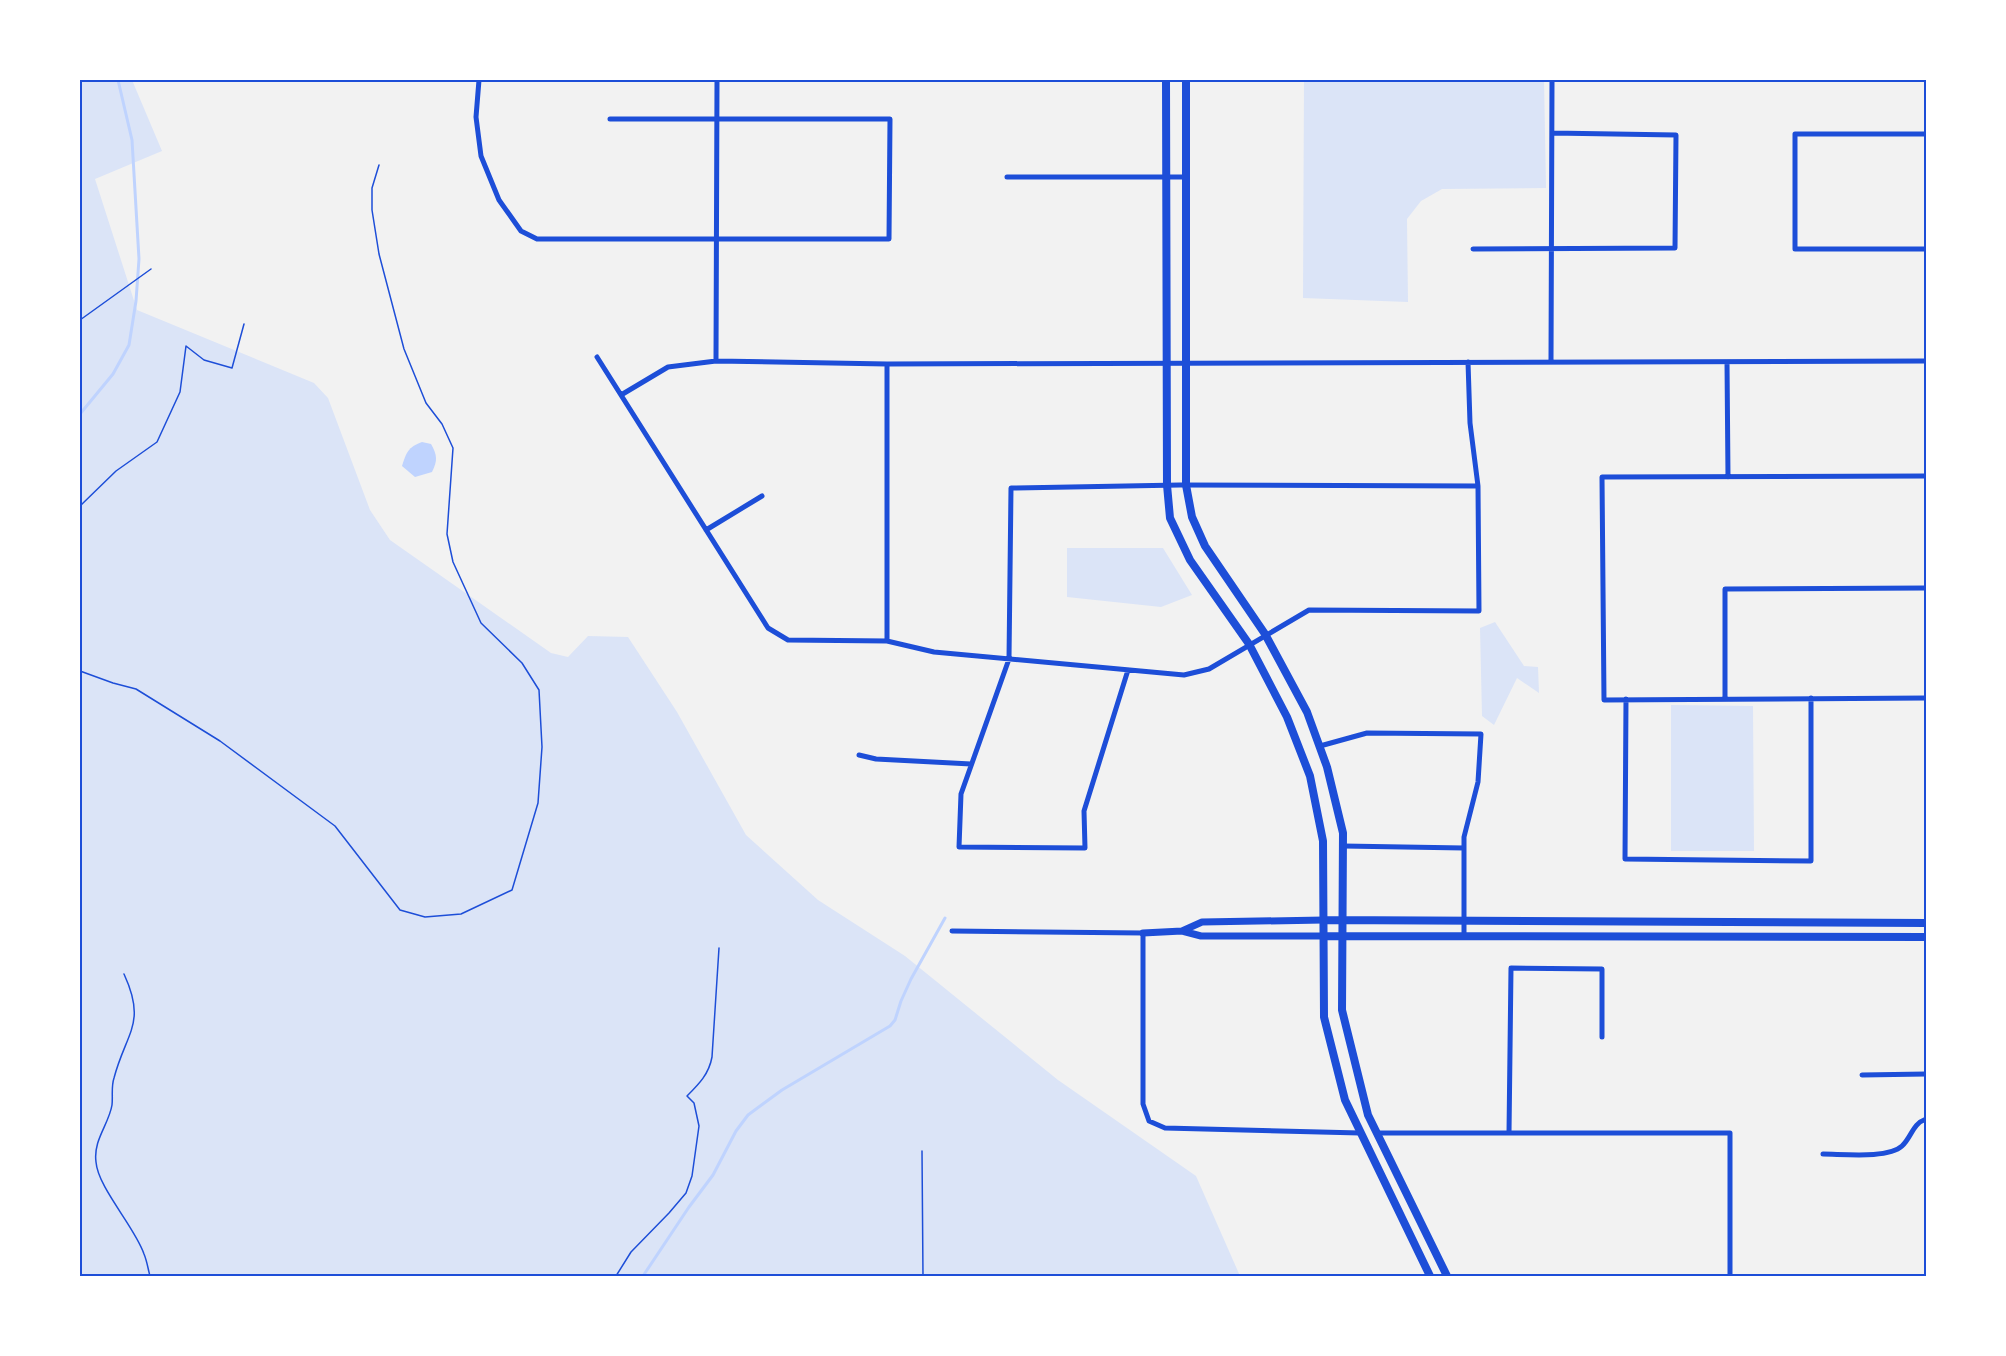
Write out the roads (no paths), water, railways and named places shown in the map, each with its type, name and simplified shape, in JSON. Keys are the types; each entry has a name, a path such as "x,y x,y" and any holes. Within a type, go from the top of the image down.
{"main road":[{"path":"1166,80 1167,485 1170,518 1190,560 1249,644 1287,717 1310,776 1323,841 1324,1017 1345,1100 1430,1276"},
{"path":"1186,80 1186,484 1192,517 1205,546 1266,634 1307,712 1320,746 1340,822 1343,846 1342,1010 1368,1115 1447,1276"},
{"path":"1324,920 1926,923"},
{"path":"1324,936 1926,937"}],"street":[{"path":"479,80 476,117 481,156 499,200 520,231 537,239 889,239 890,119 610,118"},
{"path":"716,361 717,80"},
{"path":"1551,362 1552,80"},
{"path":"1473,249 1675,248 1676,135 1552,133"},
{"path":"1926,134 1795,134 1795,249 1926,249"},
{"path":"1007,177 1186,177"},
{"path":"597,357 768,628 788,640 887,641 934,652 1184,675 1209,669 1309,610 1479,612 1478,486 1470,423 1468,362"},
{"path":"621,395 668,367 716,361 887,364 1926,361"},
{"path":"1727,362 1728,477"},
{"path":"887,364 887,641"},
{"path":"1926,476 1602,477 1604,700 1926,698"},
{"path":"1128,670 1084,811 1085,848 959,847 961,794 1009,659 1011,488 1186,484 1478,486"},
{"path":"706,530 762,496"},
{"path":"1725,698 1725,589 1926,588"},
{"path":"1626,699 1625,859 1810,861 1811,698"},
{"path":"1320,746 1367,733 1481,734 1478,782 1464,837 1464,936"},
{"path":"859,755 876,759 971,764"},
{"path":"1343,846 1464,848"},
{"path":"1182,931 1202,922 1324,920"},
{"path":"952,931 1143,933 1182,931 1201,936 1324,936"},
{"path":"1143,933 1143,1104 1149,1121 1165,1128 1360,1133"},
{"path":"1509,1133 1511,968 1602,969 1602,1037"},
{"path":"1862,1075 1926,1074"},
{"path":"1823,1154 1885,1154 1897,1151 1905,1144 1916,1125 1926,1119"},
{"path":"1377,1133 1730,1133 1730,1276"}],"water":[{"path":"422,442 431,444 436,461 432,472 415,477 402,466 408,451"}],"waterway":[{"path":"80,414 113,374 129,345 136,301 139,259 132,140 118,80"},
{"path":"643,1276 713,1175 736,1131 748,1115 782,1090 890,1026 895,1020 911,979 945,918"}]}
